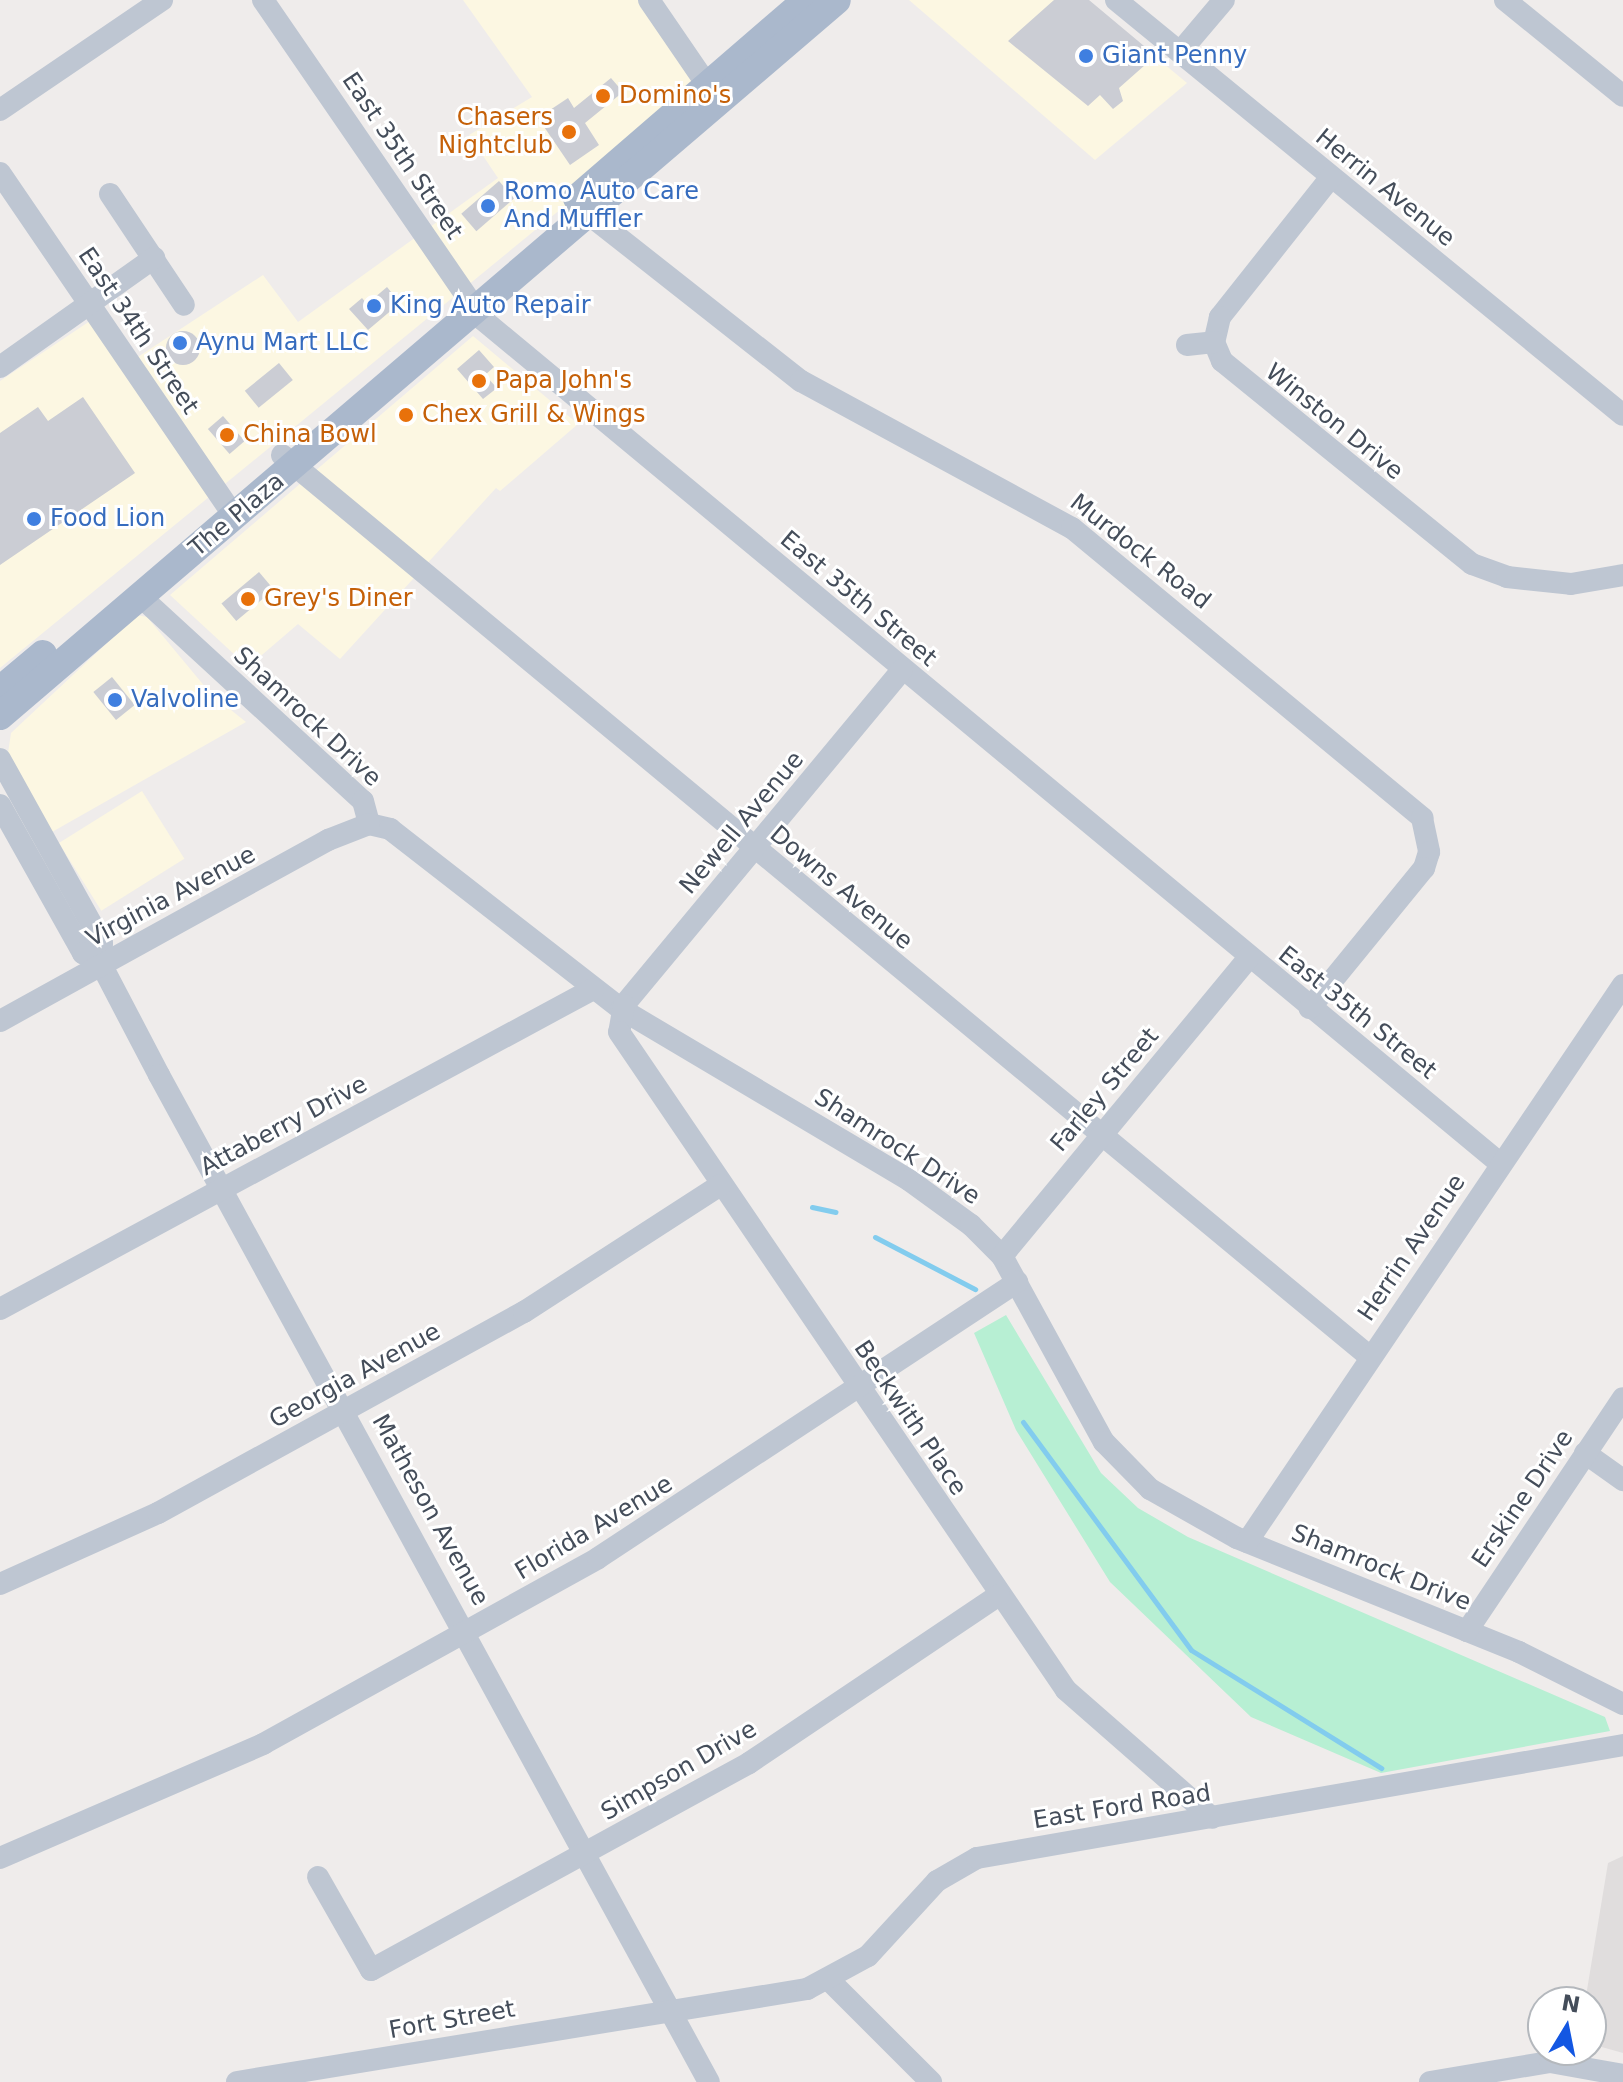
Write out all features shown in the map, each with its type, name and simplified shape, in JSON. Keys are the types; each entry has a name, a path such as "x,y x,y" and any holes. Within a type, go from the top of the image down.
{"main road":[{"name":"The Plaza","path":"713,93 806,0"},
{"name":"The Plaza","path":"0,690 230,510 713,93 837,0"},
{"name":"The Plaza","path":"0,716 141,597 230,510"}],"street":[{"path":"0,110 162,0"},
{"name":"East 35th Street","path":"263,0 471,303 902,670 1501,1164"},
{"path":"649,0 713,93"},
{"name":"Herrin Avenue","path":"1116,0 1623,415"},
{"path":"1180,52 1224,0"},
{"path":"1505,0 1623,96"},
{"name":"East 34th Street","path":"0,173 230,510"},
{"path":"1187,345 1214,342 1226,308 1331,177"},
{"path":"110,194 184,305"},
{"name":"Murdock Road","path":"580,208 801,381 1072,528 1422,818 1429,852 1424,868 1310,1008"},
{"path":"0,367 154,258"},
{"name":"Winston Drive","path":"1214,342 1222,361 1249,387 1472,564 1507,577 1560,583 1623,575"},
{"name":"Downs Avenue","path":"287,461 1370,1357"},
{"name":"Shamrock Drive","path":"141,597 363,801 369,824 390,829 621,1009 909,1180 1002,1256 1085,1415 1117,1458 1150,1489 1247,1542 1467,1631 1623,1704"},
{"name":"Newell Avenue","path":"621,1009 902,670"},
{"name":"Matheson Avenue","path":"0,759 102,943 101,964"},
{"name":"Matheson Avenue","path":"0,805 83,953 101,964 675,2010 709,2082"},
{"name":"Virginia Avenue","path":"0,1021 101,964 369,824"},
{"name":"Farley Street","path":"1002,1256 1249,957"},
{"name":"Herrin Avenue","path":"1247,1542 1623,985"},
{"name":"Attaberry Drive","path":"2,1302 223,1189 593,989"},
{"name":"Beckwith Place","path":"621,1009 622,1040 999,1595 1082,1707 1212,1818"},
{"name":"Georgia Avenue","path":"0,1584 158,1513 346,1411 566,1288 720,1185"},
{"name":"Florida Avenue","path":"0,1858 263,1744 467,1631 653,1525 1017,1282"},
{"name":"Erskine Drive","path":"1467,1631 1623,1398"},
{"path":"1585,1453 1623,1480"},
{"name":"Simpson Drive","path":"318,1877 371,1970 589,1853 798,1733 999,1595"},
{"name":"East Ford Road","path":"675,2010 768,1999 830,1981 868,1956 917,1900 962,1863 1623,1745"},
{"path":"830,1981 931,2082"},
{"name":"Fort Street","path":"237,2082 321,2075 675,2010"},
{"path":"1430,2082 1550,2062 1623,2075"}],"shaded area":[{"path":"463,0 640,0 704,92 0,668 0,381 90,321 121,368 263,275 298,322 498,178 469,135 532,97"},
{"path":"909,0 1087,0 1187,83 1095,160"},
{"path":"473,336 578,424 500,491 496,488 340,659 298,624 248,667 170,595"},
{"path":"137,615 147,617 211,694 246,722 52,832 8,753 11,733"},
{"path":"142,791 184,859 101,911 59,843"},
{"path":"1623,1856 1623,2053 1607,2048 1607,1986 1588,1986 1608,1863"}],"green space":[{"path":"1006,1315 1101,1473 1138,1508 1188,1537 1605,1717 1610,1731 1381,1773 1251,1717 1110,1582 1016,1430 974,1333"}],"building":[{"name":"Giant Penny","path":"1054,0 1089,0 1150,51 1140,60 1145,65 1119,88 1123,101 1113,109 1100,95 1088,106 1008,41"},
{"name":"Chasers Nightclub","path":"611,78 623,92 585,123 599,145 570,165 538,118 568,98 574,108"},
{"name":"Romo Auto Care And Muffler","path":"499,181 514,198 476,231 461,214"},
{"name":"King Auto Repair","path":"387,287 400,303 368,330 349,309 362,298 367,304"},
{"path":"183,331 195,336 200,348 195,360 183,365 171,360 166,348 171,336"},
{"name":"Papa John's","path":"479,350 494,367 485,375 497,388 483,399 457,369"},
{"path":"279,363 293,380 259,408 245,391"},
{"name":"Food Lion","path":"83,397 135,473 0,565 0,433 38,407 48,421"},
{"name":"China Bowl","path":"223,416 245,441 230,454 208,429"},
{"name":"Grey's Diner","path":"259,572 274,590 236,621 221,603"},
{"name":"Valvoline","path":"112,677 135,705 116,720 93,692"}],"waterway":[{"path":"812,1207 835,1212"},
{"path":"875,1237 975,1289"},
{"path":"1023,1422 1191,1650 1381,1768"}],"place":[{"name":"Giant Penny","path":"1086,56"},
{"name":"Domino's","path":"603,96"},
{"name":"Chasers Nightclub","path":"569,132"},
{"name":"Romo Auto Care And Muffler","path":"488,206"},
{"name":"King Auto Repair","path":"374,306"},
{"name":"Aynu Mart LLC","path":"180,343"},
{"name":"Papa John's","path":"479,381"},
{"name":"Chex Grill & Wings","path":"406,415"},
{"name":"China Bowl","path":"227,435"},
{"name":"Food Lion","path":"34,519"},
{"name":"Grey's Diner","path":"248,599"},
{"name":"Valvoline","path":"115,700"}]}
